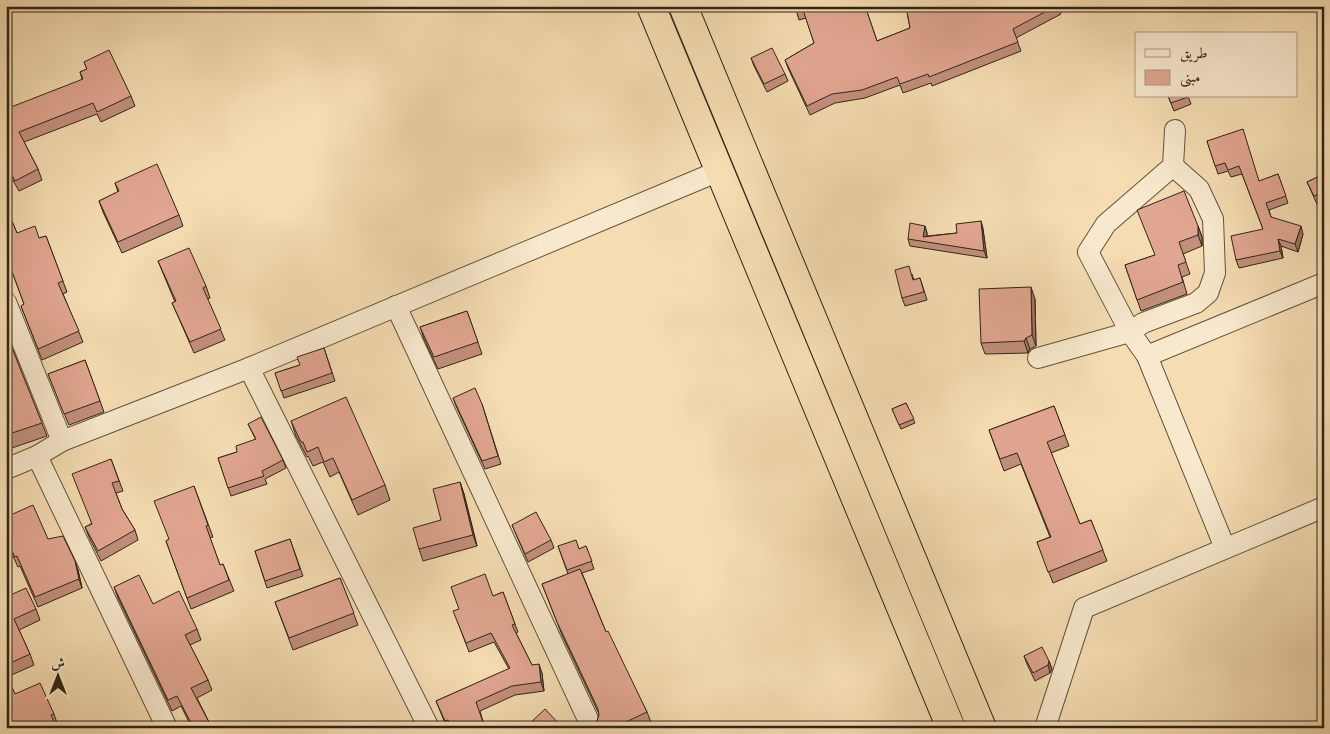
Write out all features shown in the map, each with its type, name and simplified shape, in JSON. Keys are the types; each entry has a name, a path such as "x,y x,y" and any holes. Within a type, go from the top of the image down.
{"highway":[{"path":"651,6 951,728"},
{"path":"683,6 982,728"}],"street":[{"path":"1176,130 1173,166 1106,224 1088,252 1130,332 1147,356 1225,548"},
{"path":"1038,358 1130,332 1143,323 1196,303 1208,293 1214,273 1213,219 1199,189 1173,166"},
{"path":"6,469 37,456 62,441 249,368 719,171"},
{"path":"1147,356 1324,283"},
{"path":"6,302 62,441"},
{"path":"396,306 592,728"},
{"path":"249,368 429,728"},
{"path":"37,456 167,728"},
{"path":"1045,728 1084,608 1324,507"}],"building":[{"path":"795,6 865,6 877,41 910,28 906,6 1056,6 1013,29 1018,42 929,77 928,74 900,84 897,77 862,90 832,94 807,106 785,60 814,43 803,10 796,11"},
{"path":"772,48 785,74 764,84 751,58"},
{"path":"109,50 131,96 97,112 93,103 19,132 38,169 15,181 6,164 6,138 12,135 6,121 6,109 83,79 80,72 87,69 84,62"},
{"path":"1169,98 1185,98 1171,103"},
{"path":"1243,129 1259,181 1278,174 1286,196 1266,203 1271,217 1301,226 1295,244 1278,239 1280,251 1236,260 1231,236 1263,229 1239,166 1228,170 1225,163 1215,166 1207,141"},
{"path":"157,164 179,215 118,242 99,201 119,191 115,183"},
{"path":"1324,174 1324,192 1314,196 1307,182"},
{"path":"1184,191 1198,226 1198,235 1179,242 1186,262 1178,265 1183,282 1137,300 1125,265 1155,255 1137,210"},
{"path":"6,207 17,233 35,226 39,238 46,236 63,281 58,283 79,331 38,349 21,306 24,304 6,255"},
{"path":"981,221 984,251 908,239 910,223 925,226 923,237 957,233 956,224"},
{"path":"189,248 206,286 203,288 221,329 190,342 172,303 176,301 158,261"},
{"path":"909,266 913,280 920,278 924,292 902,298 895,270"},
{"path":"1031,287 1032,335 1024,341 981,343 979,289"},
{"path":"467,311 478,342 434,357 420,327"},
{"path":"6,333 42,423 6,435"},
{"path":"324,348 332,373 281,391 275,373 300,365 297,357"},
{"path":"85,360 100,401 64,414 48,374"},
{"path":"475,388 482,404 498,456 482,461 453,398"},
{"path":"346,397 385,485 352,500 333,458 324,462 318,447 307,452 291,421"},
{"path":"906,403 914,419 899,425 892,409"},
{"path":"1054,406 1065,435 1047,442 1080,524 1091,520 1103,550 1048,572 1037,542 1051,537 1017,453 1000,459 989,430"},
{"path":"261,417 283,460 262,471 264,476 228,488 218,458 237,452 236,446 256,439 248,424"},
{"path":"111,459 119,481 112,483 122,509 135,530 98,551 85,527 92,524 72,474"},
{"path":"460,482 473,535 419,549 413,528 441,520 433,489"},
{"path":"194,486 220,565 223,564 229,580 187,598 166,541 169,539 154,501"},
{"path":"33,505 48,539 63,536 75,561 79,579 35,597 17,556 15,557 6,539 6,517"},
{"path":"536,512 551,540 525,554 512,525"},
{"path":"290,539 300,569 265,581 255,551"},
{"path":"576,540 579,549 586,546 592,561 567,570 558,546"},
{"path":"580,569 606,632 608,631 647,712 613,728 600,728 597,721 598,709 557,622 542,584"},
{"path":"485,574 493,596 503,592 515,624 512,625 532,665 539,664 541,682 512,686 476,702 485,728 450,728 448,720 445,721 436,701 510,668 491,633 466,643 453,611 459,609 451,587"},
{"path":"139,575 153,604 179,591 197,629 185,635 208,680 191,688 212,728 188,728 192,725 177,696 168,700 114,587"},
{"path":"340,578 354,613 289,638 275,602"},
{"path":"26,588 36,609 14,619 30,654 6,665 6,597"},
{"path":"1042,647 1049,661 1048,665 1033,673 1024,656"},
{"path":"6,674 15,694 40,683 54,714 51,715 57,728 8,728 6,724"},
{"path":"545,709 563,728 525,728"}]}
